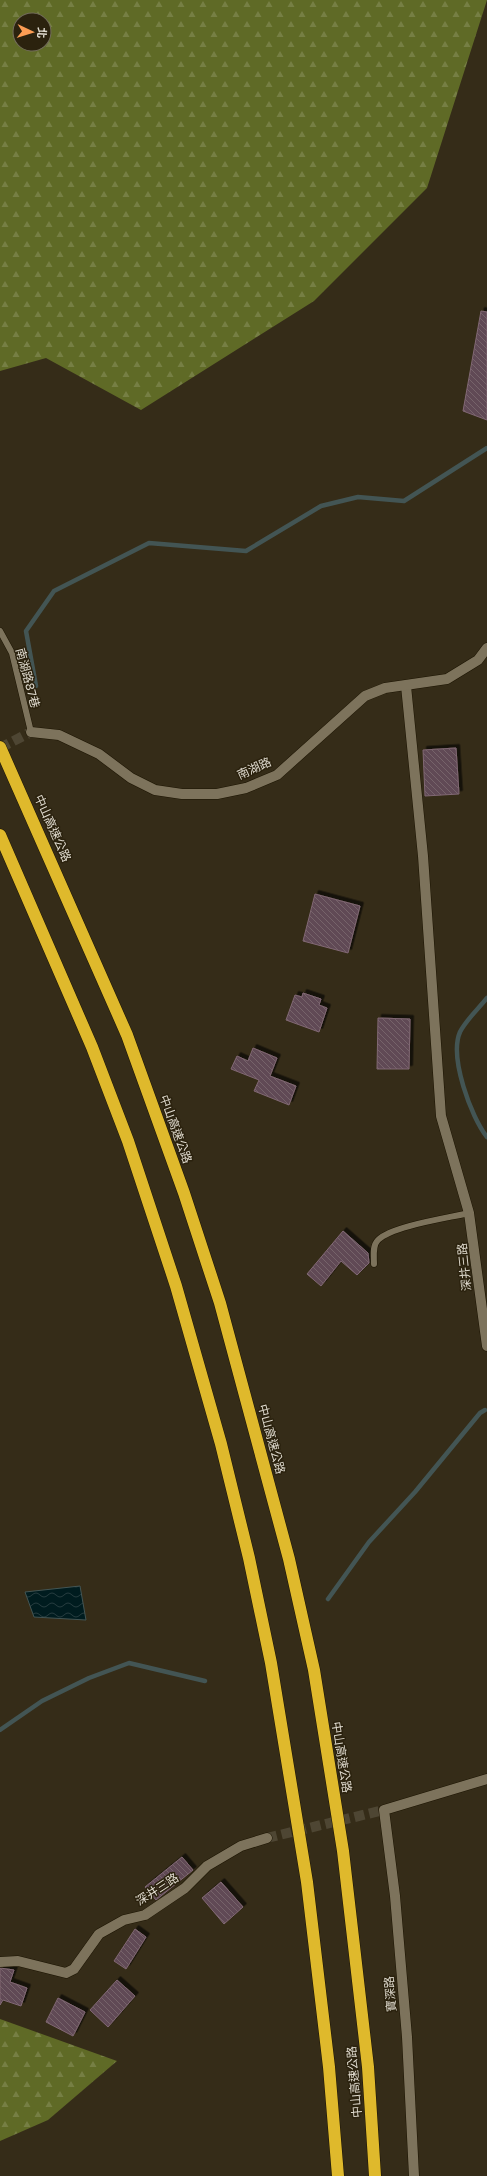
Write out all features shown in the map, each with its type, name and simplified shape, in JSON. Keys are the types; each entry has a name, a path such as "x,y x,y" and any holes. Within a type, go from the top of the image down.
{"highway":[{"name":"中山高速公路","path":"0,747 127,1035 164,1135 220,1302 281,1529 314,1670 343,1851 368,2067 375,2176"},
{"name":"中山高速公路","path":"0,835 92,1047 128,1141 176,1286 223,1452 249,1558 271,1663 307,1882 329,2067 338,2176"}],"street":[{"name":"南湖路","path":"31,732 60,735 98,754 131,778 155,790 182,794 216,794 246,788 277,775 365,696 385,688 447,679 478,660 487,648"},
{"name":"深井三路","path":"406,686 423,856 441,1116 469,1213 487,1346"},
{"name":"寶深路","path":"414,2176 406,2029 395,1896 384,1810 487,1779"},
{"name":"深井三路","path":"0,1962 18,1961 66,1973 74,1969 99,1934 124,1920 145,1915 185,1888 206,1866 241,1846 267,1838"}],"lane":[{"name":"南湖路87巷","path":"0,631 12,653 31,732"},
{"path":"374,1264 373,1249 377,1241 394,1231 469,1213"}],"green space":[{"path":"0,0 487,0 427,188 314,301 141,410 46,358 0,371"},
{"path":"0,2019 117,2061 48,2120 0,2141"}],"water":[{"path":"80,1586 86,1620 34,1617 25,1592"}],"building":[{"path":"481,311 487,312 487,420 463,411"},
{"path":"456,748 459,794 425,796 423,750"},
{"path":"315,894 360,906 348,953 303,941"},
{"path":"303,993 321,999 319,1005 327,1008 319,1032 286,1020 295,995 302,997"},
{"path":"378,1018 410,1019 409,1069 377,1069"},
{"path":"253,1048 277,1058 270,1076 296,1086 289,1105 254,1091 259,1080 231,1069 237,1056 248,1061"},
{"path":"343,1231 368,1253 369,1263 357,1275 341,1261 321,1286 307,1274"},
{"path":"182,1857 193,1870 156,1900 145,1887"},
{"path":"221,1882 243,1907 224,1924 202,1898"},
{"path":"135,1929 146,1937 126,1969 114,1961"},
{"path":"0,1968 14,1970 10,1982 27,1988 21,2006 3,2000 0,2005"},
{"path":"117,1980 135,1996 108,2027 90,2010"},
{"path":"58,1998 85,2012 73,2036 46,2022"}],"waterway":[{"path":"36,686 26,631 54,591 149,543 246,551 321,506 358,497 404,501 487,448"},
{"path":"487,998 460,1032 457,1043 459,1071 463,1086 474,1116 487,1137"},
{"path":"328,1599 369,1542 415,1492 480,1413 485,1410"},
{"path":"0,1730 42,1701 89,1678 129,1663 205,1681"}],"tunnel":[{"path":"0,748 31,732"},
{"path":"267,1838 384,1810"}]}
